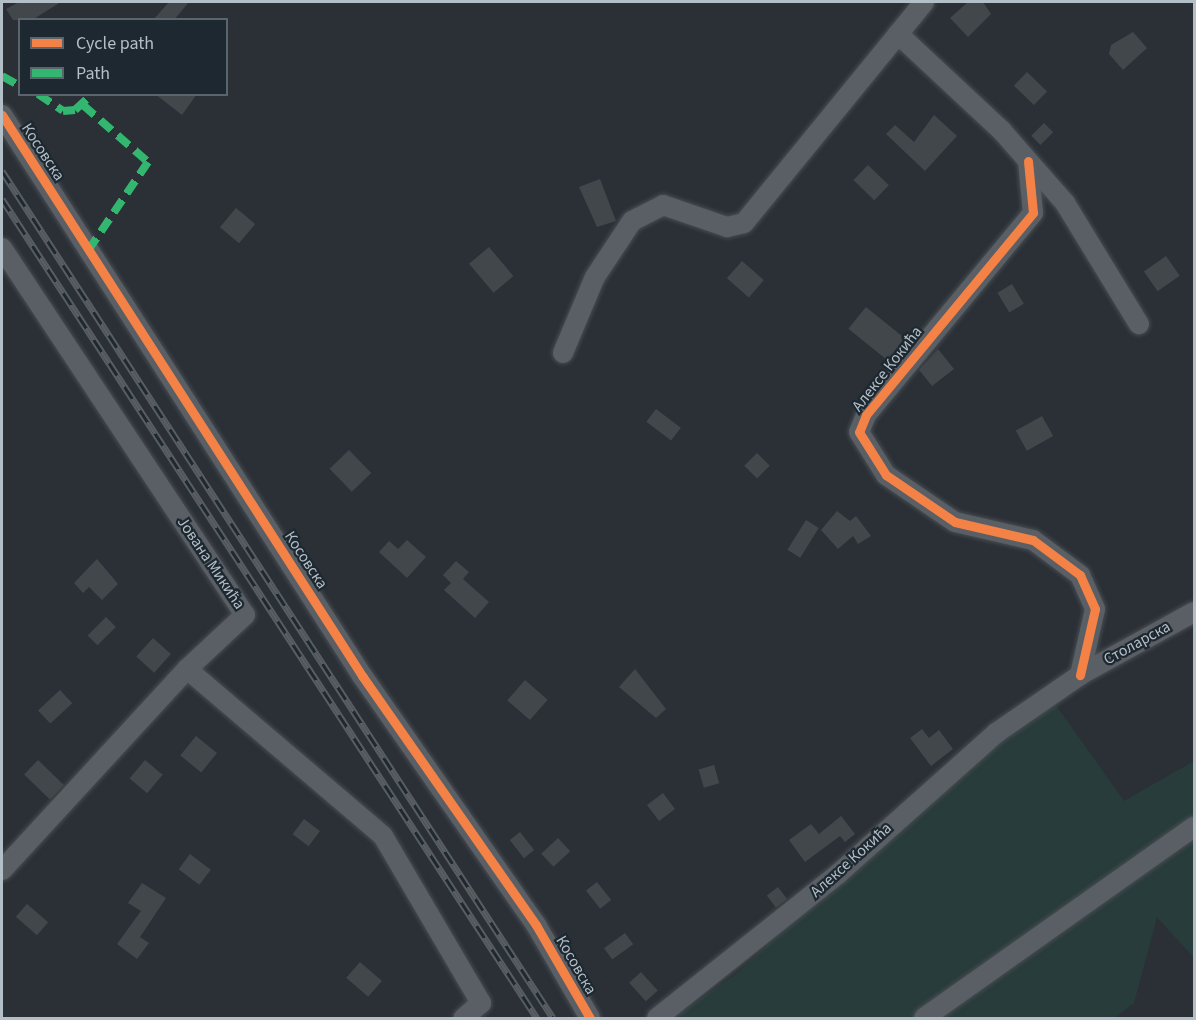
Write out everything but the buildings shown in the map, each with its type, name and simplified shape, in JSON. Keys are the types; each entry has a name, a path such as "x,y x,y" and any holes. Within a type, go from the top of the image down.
{"street":[{"path":"562,353 595,277 632,221 663,205 727,227 744,223 924,2"},
{"path":"898,34 1029,161 1065,203 1139,324"},
{"name":"Косовска","path":"2,115 363,677 536,925 590,1018"},
{"name":"Алексе Кокића","path":"657,1018 837,874 996,733 1080,675 1095,609 1080,575 1033,540 955,522 886,476 859,432 866,415 1033,213 1029,161"},
{"name":"Јована Микића","path":"2,248 245,615 187,669 2,870"},
{"name":"Столарска","path":"1080,675 1194,612"},
{"path":"187,669 383,836 481,1003 464,1018"},
{"path":"924,1018 1194,827"}],"green space":[{"path":"1053,701 1124,801 1194,761 1194,958 1157,917 1134,1003 1115,1018 673,1018 736,974 916,808"}],"railway":[{"path":"2,171 553,1018"},
{"path":"2,199 537,1018"}],"marked path":[{"path":"2,76 18,85"},
{"path":"41,96 63,111 75,110 90,96"},
{"path":"83,105 148,162 89,249"}],"cycle path":[{"path":"2,115 363,677 536,925 590,1018"},
{"path":"1028,161 1033,213 866,415 859,432 886,475 955,522 1033,540 1080,575 1095,609 1080,675"}]}
